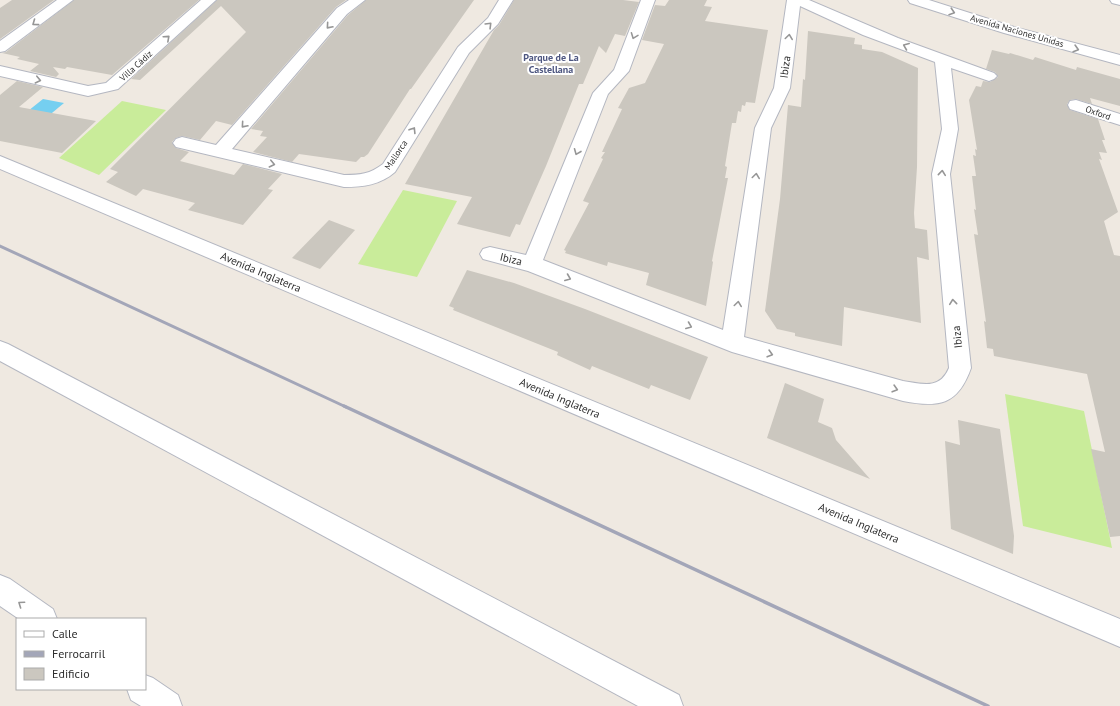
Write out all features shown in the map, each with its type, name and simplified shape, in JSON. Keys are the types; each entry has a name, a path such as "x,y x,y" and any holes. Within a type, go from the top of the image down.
{"street":[{"path":"0,48 66,0"},
{"name":"Villa Cádiz","path":"0,71 88,90 97,90 112,86 209,0"},
{"path":"220,152 342,11 358,0"},
{"name":"Mallorca","path":"182,143 344,181 365,181 380,176 389,168 463,50 493,21 506,0"},
{"name":"Ibiza","path":"532,264 601,93 621,71 648,0"},
{"name":"Ibiza","path":"732,343 763,128 782,88 794,0"},
{"path":"798,0 825,14 942,60 989,76"},
{"name":"Avenida Naciones Unidas","path":"915,0 1009,30 1120,60"},
{"name":"Avenida Naciones Unidas","path":"968,2 996,11"},
{"name":"Avenida Naciones Unidas","path":"1025,20 1120,46"},
{"name":"Ibiza","path":"490,254 532,264 732,343 903,391 921,395 945,391 957,379 960,368 941,174 950,129 942,60"},
{"name":"Oxford","path":"1076,105 1120,120"},
{"name":"Avenida Inglaterra","path":"0,162 1120,633"},
{"path":"0,350 668,706"},
{"path":"0,589 41,618"},
{"path":"143,690 167,706"}],"green space":[{"path":"122,101 166,110 99,175 59,158"},
{"path":"403,190 457,201 417,277 358,264"},
{"path":"1005,394 1084,411 1112,548 1023,526"}],"water":[{"path":"43,99 64,103 29,132 8,127"}],"building":[{"path":"12,0 54,0 0,39 0,8"},
{"path":"74,0 199,0 112,75 67,67 65,69 53,67 59,74 56,77 30,71 39,64 17,59 20,57 2,53 6,52"},
{"path":"217,0 346,0 336,7 232,125 216,121 200,140 182,136 176,138 172,142 176,148 189,152 180,161 234,175 243,164 282,174 268,189 273,190 243,225 188,210 195,203 143,189 136,196 106,182 118,172 110,169 246,32 221,6 140,80 131,79"},
{"path":"366,0 474,0 410,89 368,154 364,157 361,157 356,162 299,154 292,162 253,152 267,137 260,136 263,131 251,129 348,15"},
{"path":"514,0 623,0 639,2 625,36 615,34 606,53 599,46 583,84 579,84 546,166 520,225 516,224 510,237 457,224 472,197 405,184 494,30 499,25"},
{"path":"669,0 707,0 704,6 712,7 705,21 768,30 755,103 746,102 745,106 742,105 741,112 738,111 736,123 732,123 725,166 727,167 725,178 728,178 712,261 706,306 646,285 649,273 608,262 607,266 565,253 566,251 564,250 589,203 583,201 603,159 601,158 605,152 602,152 622,109 618,108 629,88 645,83 664,44 642,40 655,5 665,6"},
{"path":"808,31 855,38 854,44 862,45 862,49 882,52 918,68 917,167 914,213 915,228 927,230 929,260 917,257 921,323 844,307 842,346 795,336 795,333 777,329 765,311 780,199 788,105 801,107 803,79 805,80"},
{"path":"992,50 1010,53 1033,60 1035,57 1076,70 1077,67 1120,79 1120,106 1090,98 1092,104 1076,99 1070,100 1067,104 1070,110 1098,119 1105,140 1102,140 1107,153 1099,152 1102,160 1099,159 1118,212 1104,221 1114,255 1120,256 1120,536 1110,537 1091,449 1105,452 1087,374 994,356 993,349 987,348 984,321 986,322 974,234 978,235 974,209 976,210 972,176 976,176 973,155 976,156 975,149 977,150 969,100 976,86 981,87 983,81 990,82 998,77 995,72 986,69"},
{"path":"17,81 43,87 19,107 96,121 62,153 0,141 0,95"},
{"path":"329,220 355,230 320,269 292,258"},
{"path":"467,270 514,283 708,357 690,400 651,385 649,389 592,366 590,370 557,355 558,352 453,310 454,308 449,306"},
{"path":"785,383 824,399 818,422 832,428 836,440 870,479 767,438"},
{"path":"958,420 1000,429 1014,536 1013,554 951,529 945,441 960,445"}],"railway":[{"path":"0,246 346,407"},
{"path":"344,406 988,706"}],"district":[{"name":"Parque de La Castellana","path":"551,62"}]}
